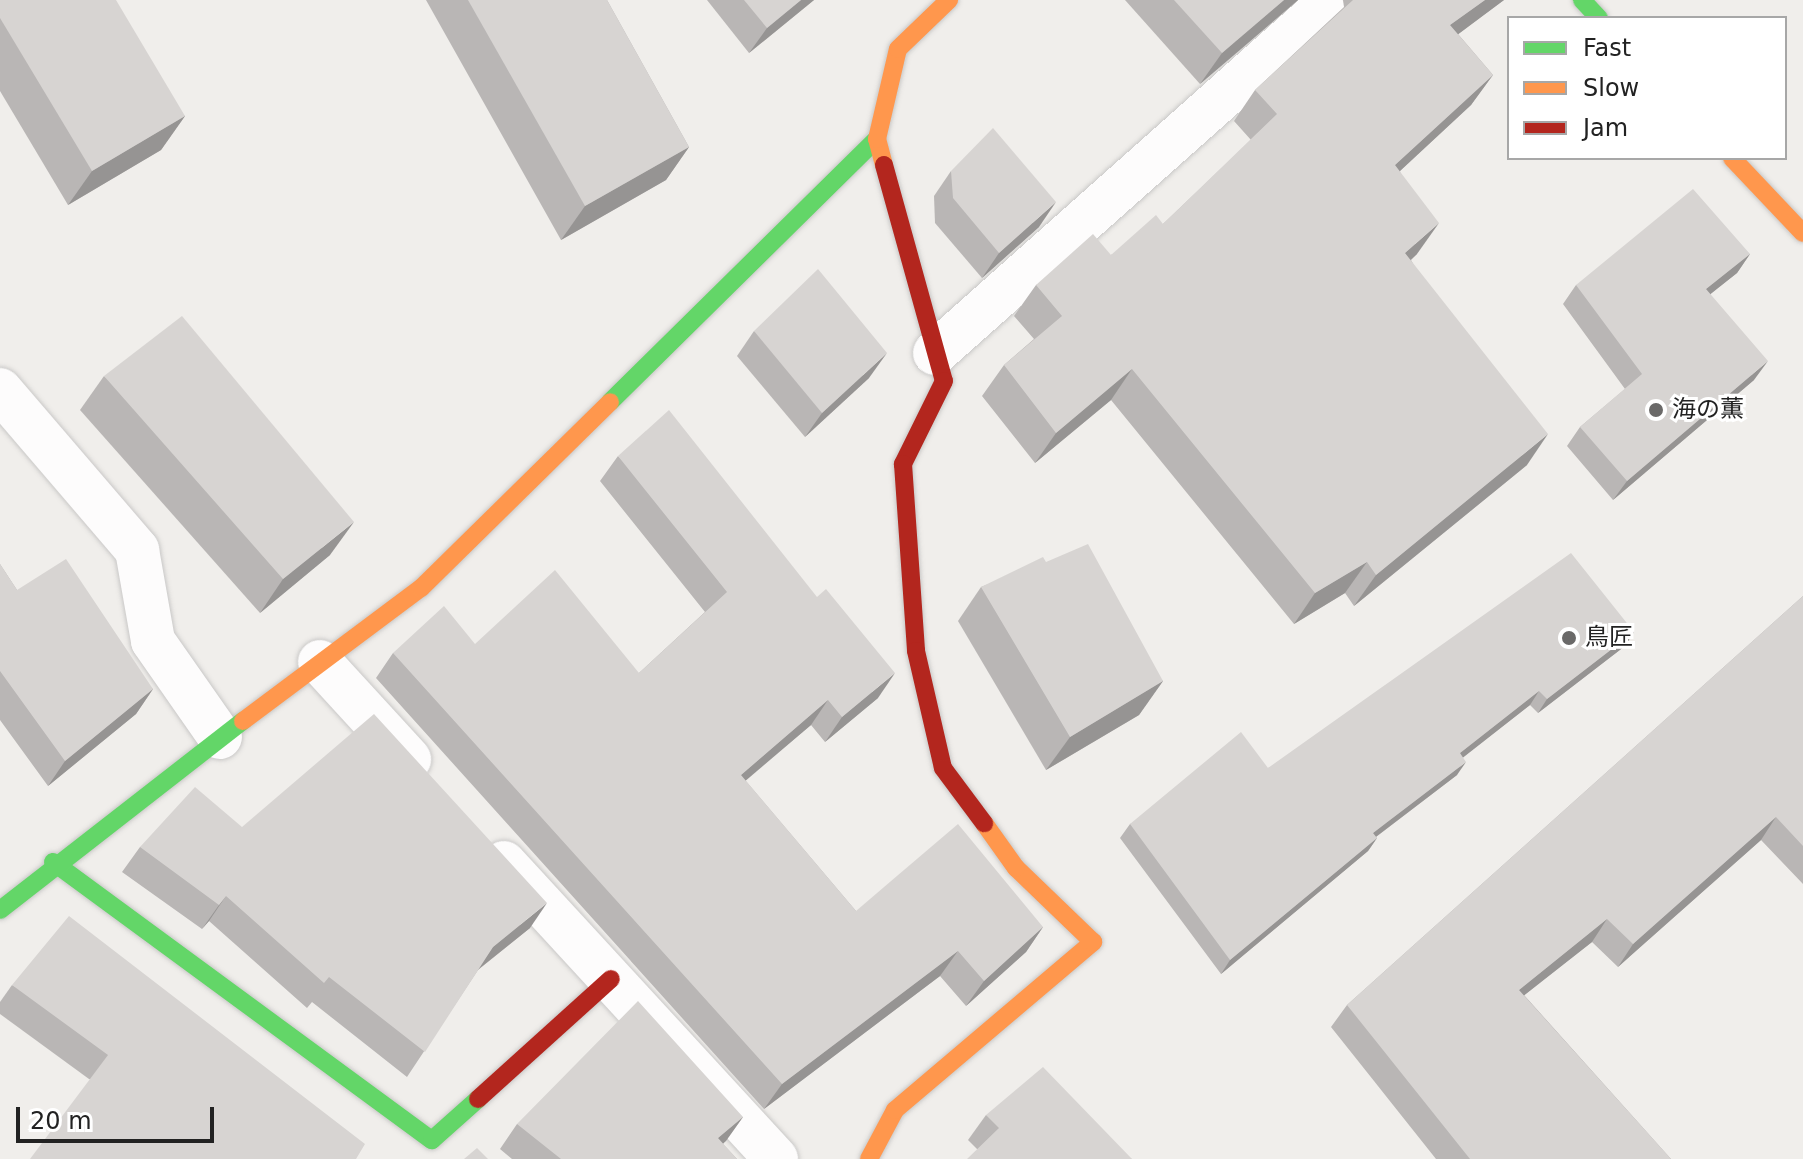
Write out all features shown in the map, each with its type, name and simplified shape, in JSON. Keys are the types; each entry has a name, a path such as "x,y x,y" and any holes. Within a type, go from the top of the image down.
{"main road":[{"path":"869,1159 895,1110 1093,942 1016,868 943,768 916,651 903,464 944,381 877,139 898,49 949,0"},
{"path":"1582,0 1597,16"},
{"path":"0,910 53,862 421,588 877,139"},
{"path":"1734,160 1803,233"},
{"path":"53,862 432,1140 611,979"}],"street":[{"path":"935,353 1323,8"},
{"path":"0,390 137,550 153,641 220,737"},
{"path":"320,662 439,791"},
{"path":"471,826 776,1159"}],"building":[{"path":"0,0 116,0 185,116 92,171 0,18"},
{"path":"468,0 607,0 689,147 585,206"},
{"path":"744,0 801,0 767,28"},
{"path":"1174,0 1284,0 1222,53"},
{"path":"1353,0 1485,0 1450,25 1493,75 1395,165 1439,223 1405,253 1548,434 1376,575 1367,562 1315,593 1132,369 1056,433 1004,365 1062,316 1036,285 1093,234 1111,255 1156,215 1163,224 1277,114 1255,90"},
{"path":"993,128 1056,202 999,253 953,198 951,171"},
{"path":"1693,189 1750,254 1706,289 1768,361 1627,481 1580,427 1642,374 1576,285"},
{"path":"818,269 887,353 822,413 754,331"},
{"path":"182,316 354,522 283,579 104,376"},
{"path":"669,410 817,597 826,589 895,673 842,717 828,700 741,775 856,911 958,824 1043,927 984,981 958,951 782,1084 393,653 444,606 475,644 555,570 639,673 727,592 618,456"},
{"path":"1088,544 1163,681 1070,737 981,587 1043,557 1046,562"},
{"path":"1571,553 1634,632 1547,699 1539,691 1460,753 1466,762 1373,833 1377,838 1230,960 1130,824 1241,732 1268,768"},
{"path":"66,559 153,689 65,761 0,671 0,564 17,590"},
{"path":"1803,596 1803,846 1776,817 1633,944 1607,919 1519,990 1671,1159 1470,1159 1347,1005"},
{"path":"374,714 547,903 493,947 425,1052 329,977 324,983 226,896 219,905 140,847 195,787 242,827"},
{"path":"69,916 365,1144 356,1159 30,1159 108,1055 12,985"},
{"path":"638,1001 743,1117 718,1138 737,1159 561,1159 517,1124"},
{"path":"1043,1067 1132,1159 967,1159 999,1128 986,1115"},
{"path":"477,1148 488,1159 464,1159"}],"traffic: fast":[{"path":"1582,0 1597,16"},
{"path":"610,402 877,139"},
{"path":"0,910 243,721"},
{"path":"53,862 432,1140 478,1099"}],"traffic: slow":[{"path":"884,165 877,139 898,49 949,0"},
{"path":"1734,160 1803,233"},
{"path":"243,721 421,588 610,402"},
{"path":"869,1159 895,1110 1093,942 1016,868 984,823"}],"traffic: jam":[{"path":"884,165 944,381 903,464 916,651 943,768 984,823"},
{"path":"478,1099 611,979"}],"place":[{"name":"海の薫","path":"1656,410"},
{"name":"鳥匠","path":"1569,638"}]}
